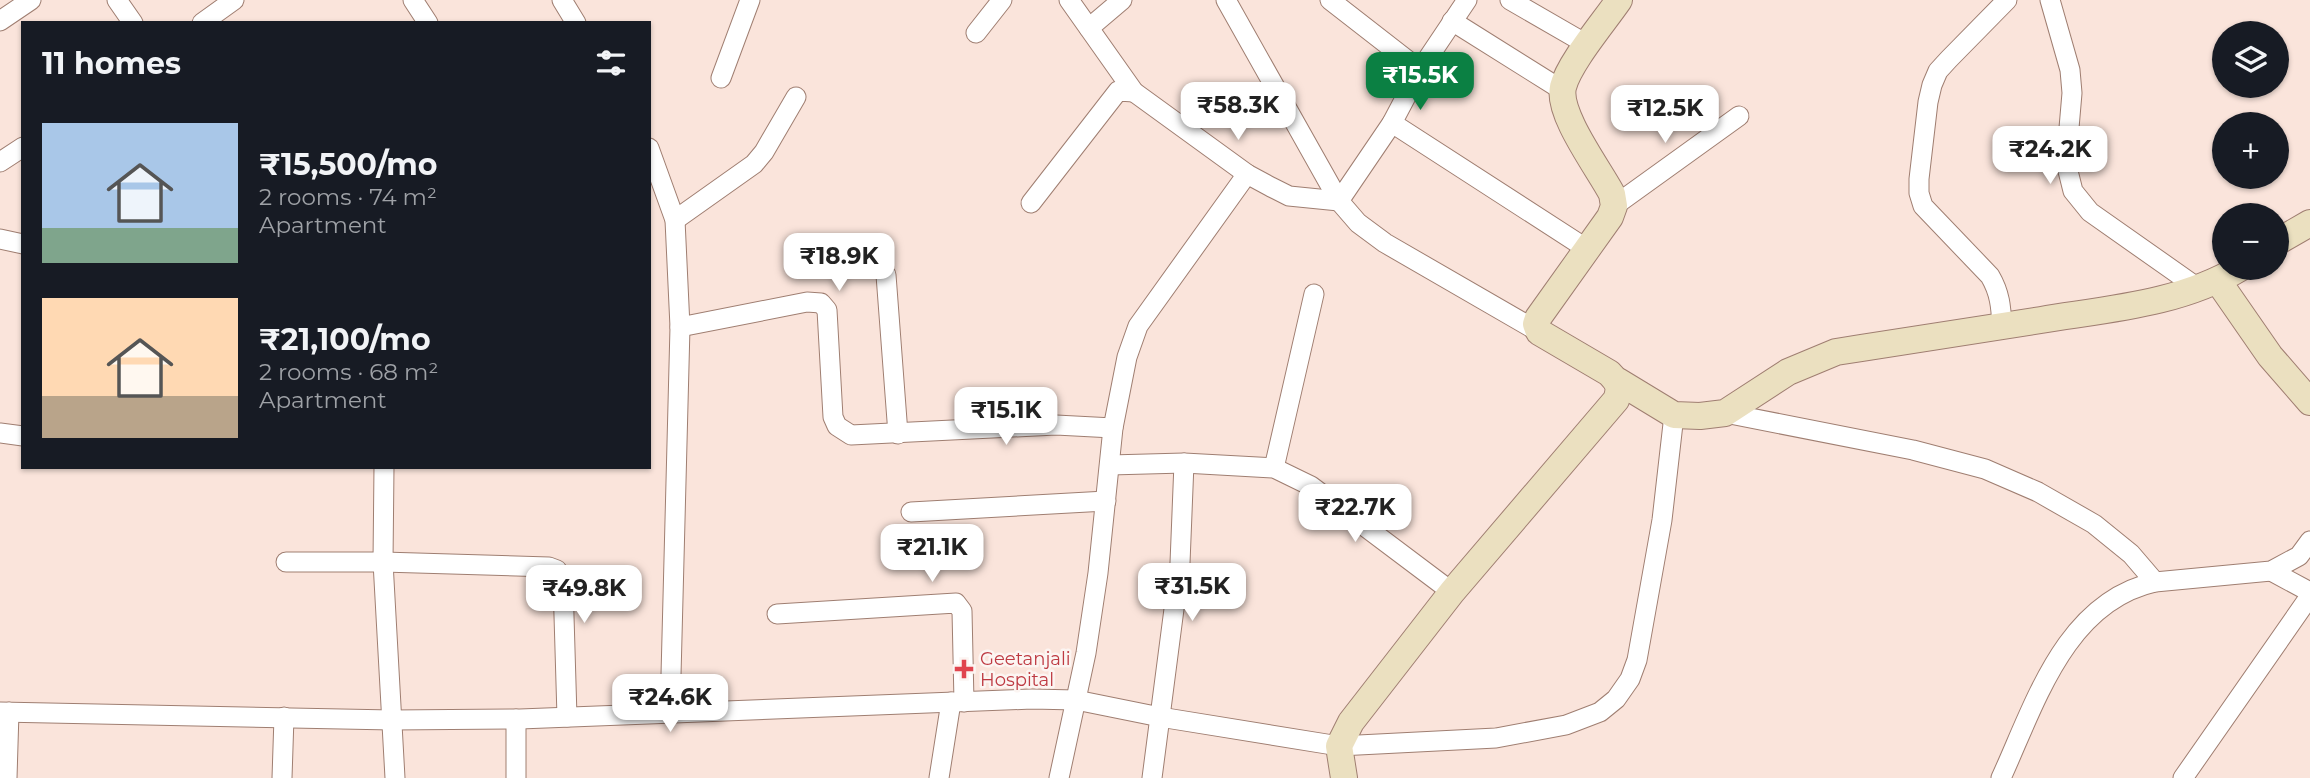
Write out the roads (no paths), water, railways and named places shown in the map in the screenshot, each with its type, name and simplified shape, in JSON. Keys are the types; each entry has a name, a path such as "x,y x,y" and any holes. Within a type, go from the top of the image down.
{"street":[{"path":"0,21 31,0"},
{"path":"117,0 132,21"},
{"path":"205,21 234,0"},
{"path":"413,0 427,21"},
{"path":"562,0 575,21"},
{"path":"721,78 750,0"},
{"path":"976,33 1002,0"},
{"path":"1069,0 1135,92 1247,174 1289,196 1339,201"},
{"path":"1089,28 1122,0"},
{"path":"1226,0 1339,201 1358,223 1385,243 1609,373 1674,415 1725,413 1913,450 1985,469 2038,492 2094,524 2131,554 2155,582"},
{"path":"1330,0 1420,70"},
{"path":"1339,201 1392,123 1420,70 1466,0"},
{"path":"1510,0 1588,45"},
{"path":"1614,206 1612,194 1564,107 1562,90 1567,74 1619,0"},
{"path":"2002,326 2001,299 1997,288 1985,271 1923,206 1919,179 1928,102 1938,71 2007,0"},
{"path":"2050,0 2070,70 2072,93 2066,163 2073,191 2091,212 2212,275"},
{"path":"1452,21 1562,90"},
{"path":"1031,202 1118,91 1135,92"},
{"path":"675,220 754,164 796,97"},
{"path":"1539,332 1536,324 1538,318 1614,206 1739,116"},
{"path":"1392,123 1587,249"},
{"path":"0,162 21,148"},
{"path":"651,154 675,220 680,327 670,713"},
{"path":"1059,778 1086,653 1113,428 1127,357 1138,326 1247,174"},
{"path":"2289,235 2310,223"},
{"path":"0,239 21,244"},
{"path":"886,275 898,434"},
{"path":"1725,413 1788,372 1836,352 2143,304 2216,280"},
{"path":"2220,280 2270,356 2310,402"},
{"path":"1274,468 1314,294"},
{"path":"680,327 807,302 821,303 827,310 833,416 837,426 851,435 1056,425 1113,428"},
{"path":"1345,778 1339,746 1351,722 1452,592 1616,400 1620,390 1618,381"},
{"path":"7,778 4,712 392,720 516,719 1076,700 1160,718 1339,746 1496,738 1566,726 1600,712 1616,699 1630,679 1637,660 1662,520 1674,415"},
{"path":"0,433 21,436"},
{"path":"1110,465 1184,463 1274,468 1311,486 1452,592"},
{"path":"1152,778 1180,563 1184,463"},
{"path":"384,469 383,562 395,778"},
{"path":"911,512 1106,501"},
{"path":"2001,778 2052,668 2067,642 2084,623 2123,593 2155,582 2271,571 2300,556 2310,541"},
{"path":"286,562 383,562 549,567 557,570 563,582 567,717"},
{"path":"2183,778 2310,594 2271,571"},
{"path":"777,614 956,603 962,611 958,702 939,778"},
{"path":"282,778 284,717"},
{"path":"516,719 516,778"}],"place":[{"name":"Geetanjali Hospital","path":"964,669"}]}
